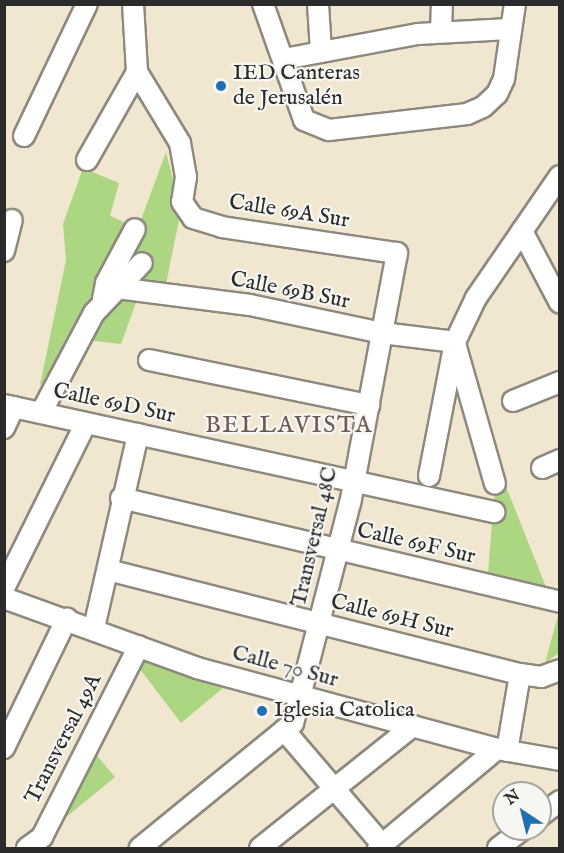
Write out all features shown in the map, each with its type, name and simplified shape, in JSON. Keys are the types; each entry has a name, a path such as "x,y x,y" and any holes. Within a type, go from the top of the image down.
{"street":[{"path":"24,136 87,4"},
{"path":"87,160 137,72 133,4"},
{"path":"263,4 304,120 315,127 340,129 467,114 492,101 504,79 509,29 515,4"},
{"path":"318,4 321,52"},
{"path":"441,31 442,4"},
{"path":"284,59 441,31 509,29"},
{"name":"Calle 69A Sur","path":"137,72 180,143 186,177 182,202 194,218 204,223 397,253"},
{"path":"429,476 455,342 476,298 560,176"},
{"path":"4,251 12,220"},
{"path":"102,305 106,283 135,229"},
{"path":"522,231 560,303"},
{"name":"Transversal 48C","path":"288,727 301,696 354,481 397,253"},
{"path":"41,413 102,305 142,263"},
{"name":"Calle 69B Sur","path":"117,288 250,305 382,333 455,342"},
{"path":"455,342 495,484"},
{"path":"149,360 369,405"},
{"path":"513,401 560,382"},
{"path":"4,428 9,406"},
{"name":"Calle 69D Sur","path":"9,406 494,512"},
{"path":"4,588 86,423"},
{"path":"94,628 108,570 121,498 138,434"},
{"name":"Calle 69F Sur","path":"121,498 560,602"},
{"name":"Calle 69H Sur","path":"108,570 520,674 541,677 560,670"},
{"name":"Calle 70 Sur","path":"4,598 67,618 197,668 502,750 560,760"},
{"path":"4,748 67,618"},
{"name":"Transversal 49A","path":"27,849 42,837 139,645"},
{"path":"140,849 288,727 381,847 502,750 520,674"},
{"path":"260,849 413,726"}],"green space":[{"path":"166,152 181,210 165,289 142,286 121,344 86,340 50,381 40,385 66,260 63,224 83,168 119,183 110,216 138,228"},
{"path":"495,484 505,484 548,592 488,574"},
{"path":"559,612 559,653 545,663"},
{"path":"140,654 223,688 181,723 136,664"},
{"path":"93,751 115,777 54,827"}],"place":[{"name":"IED Canteras de Jerusalén","path":"221,86"},
{"name":"Iglesia Catolica","path":"262,711"}],"district":[{"name":"BELLAVISTA","path":"289,426"}]}
